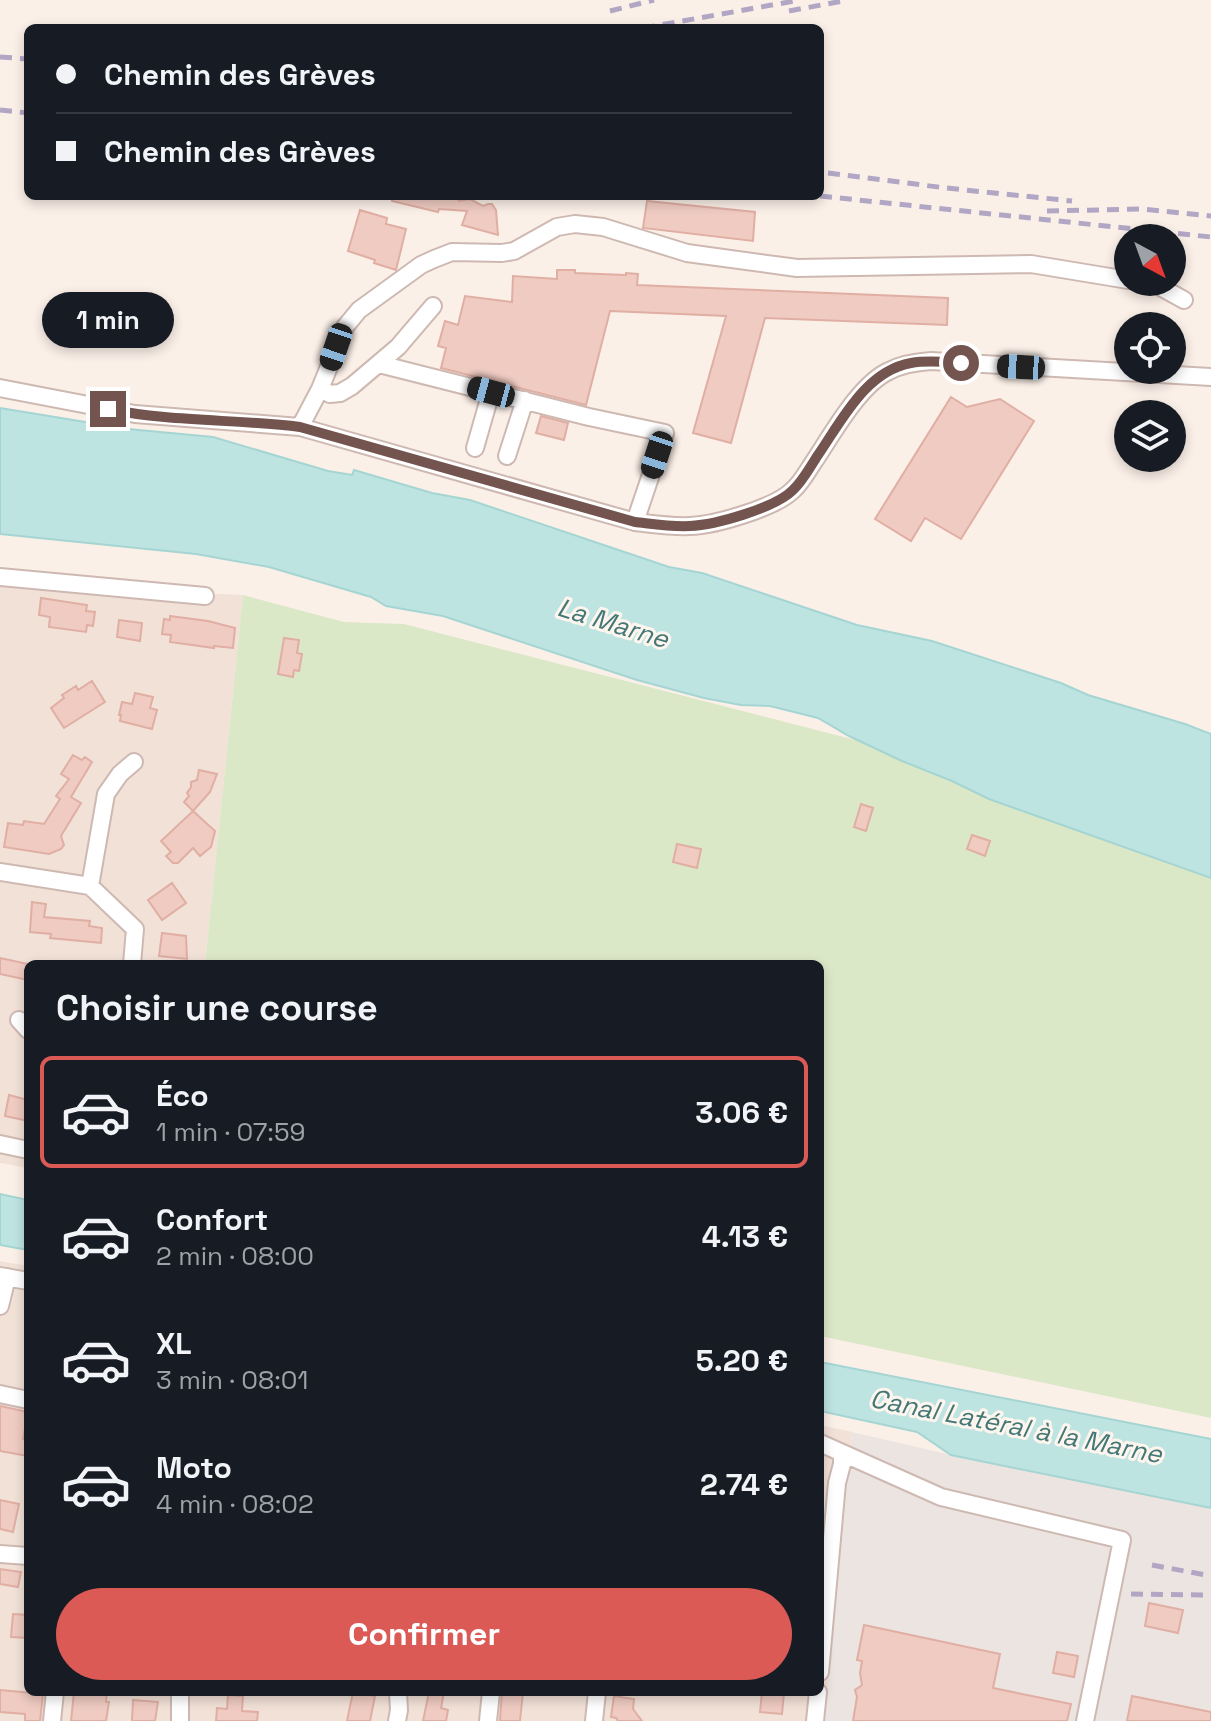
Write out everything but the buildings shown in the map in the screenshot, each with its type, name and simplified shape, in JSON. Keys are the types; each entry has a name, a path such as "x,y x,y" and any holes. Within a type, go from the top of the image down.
{"street":[{"path":"300,427 351,318 421,265 452,252 514,251 557,227 575,224 603,227 687,253 797,268 1031,264 1114,278"},
{"path":"1177,296 1184,300"},
{"path":"320,389 330,394 340,393 379,364 414,330 433,306"},
{"path":"0,388 135,414 300,427 635,522 693,526 781,501 795,488 852,405 873,381 887,371 909,363 931,361 1211,377"},
{"path":"379,364 665,433 635,522"},
{"path":"475,448 491,392"},
{"path":"507,456 525,400"},
{"path":"0,577 205,596"},
{"path":"90,886 106,794 120,774 134,762"},
{"path":"0,872 90,886 135,929 132,960"},
{"path":"0,1144 24,1149"},
{"path":"0,1306 3,1277 24,1280"},
{"path":"0,1394 24,1399"},
{"path":"824,1445 941,1497 1122,1540 1085,1721"},
{"path":"824,1628 842,1453"},
{"path":"0,1554 24,1556"},
{"path":"52,1721 55,1696"},
{"path":"180,1696 180,1721"},
{"path":"397,1721 398,1696"},
{"path":"488,1721 491,1696"},
{"path":"594,1721 597,1696"},
{"path":"815,1721 818,1696"}],"shaded area":[{"path":"0,573 108,589 243,595 205,960 24,960 24,1167 0,1163"},
{"path":"0,1261 24,1265 24,1696 824,1696 824,1426 852,1432 825,1721 0,1721"},
{"path":"852,1432 1211,1508 1211,1721 825,1721"}],"green space":[{"path":"243,595 344,622 404,624 902,752 1211,864 1211,1418 824,1337 824,960 205,960"}],"water":[{"name":"La Marne","path":"0,408 128,429 213,437 328,471 352,475 354,470 432,493 470,500 669,567 702,573 857,625 932,641 1211,734 1211,878 989,799 849,736 818,718 770,706 741,705 704,698 637,680 443,616 386,606 371,597 269,567 196,554 0,534"},
{"path":"0,1194 24,1199 24,1249 0,1245"},
{"name":"Canal Latéral à la Marne","path":"824,1363 1211,1439 1211,1508 951,1455 917,1432 824,1412"}],"railway":[{"path":"610,11 654,0"},
{"path":"665,24 800,0"},
{"path":"789,11 848,0"},
{"path":"0,57 24,59"},
{"path":"0,110 24,113"},
{"path":"828,173 1072,201"},
{"path":"824,196 1211,237"},
{"path":"1047,211 1141,209 1211,216"},
{"path":"1152,1565 1211,1576"},
{"path":"1131,1594 1211,1595"}],"route":[{"path":"108,409 173,418 300,427 635,522 693,526 781,501 795,488 852,405 873,381 887,371 909,363 961,363"}]}
